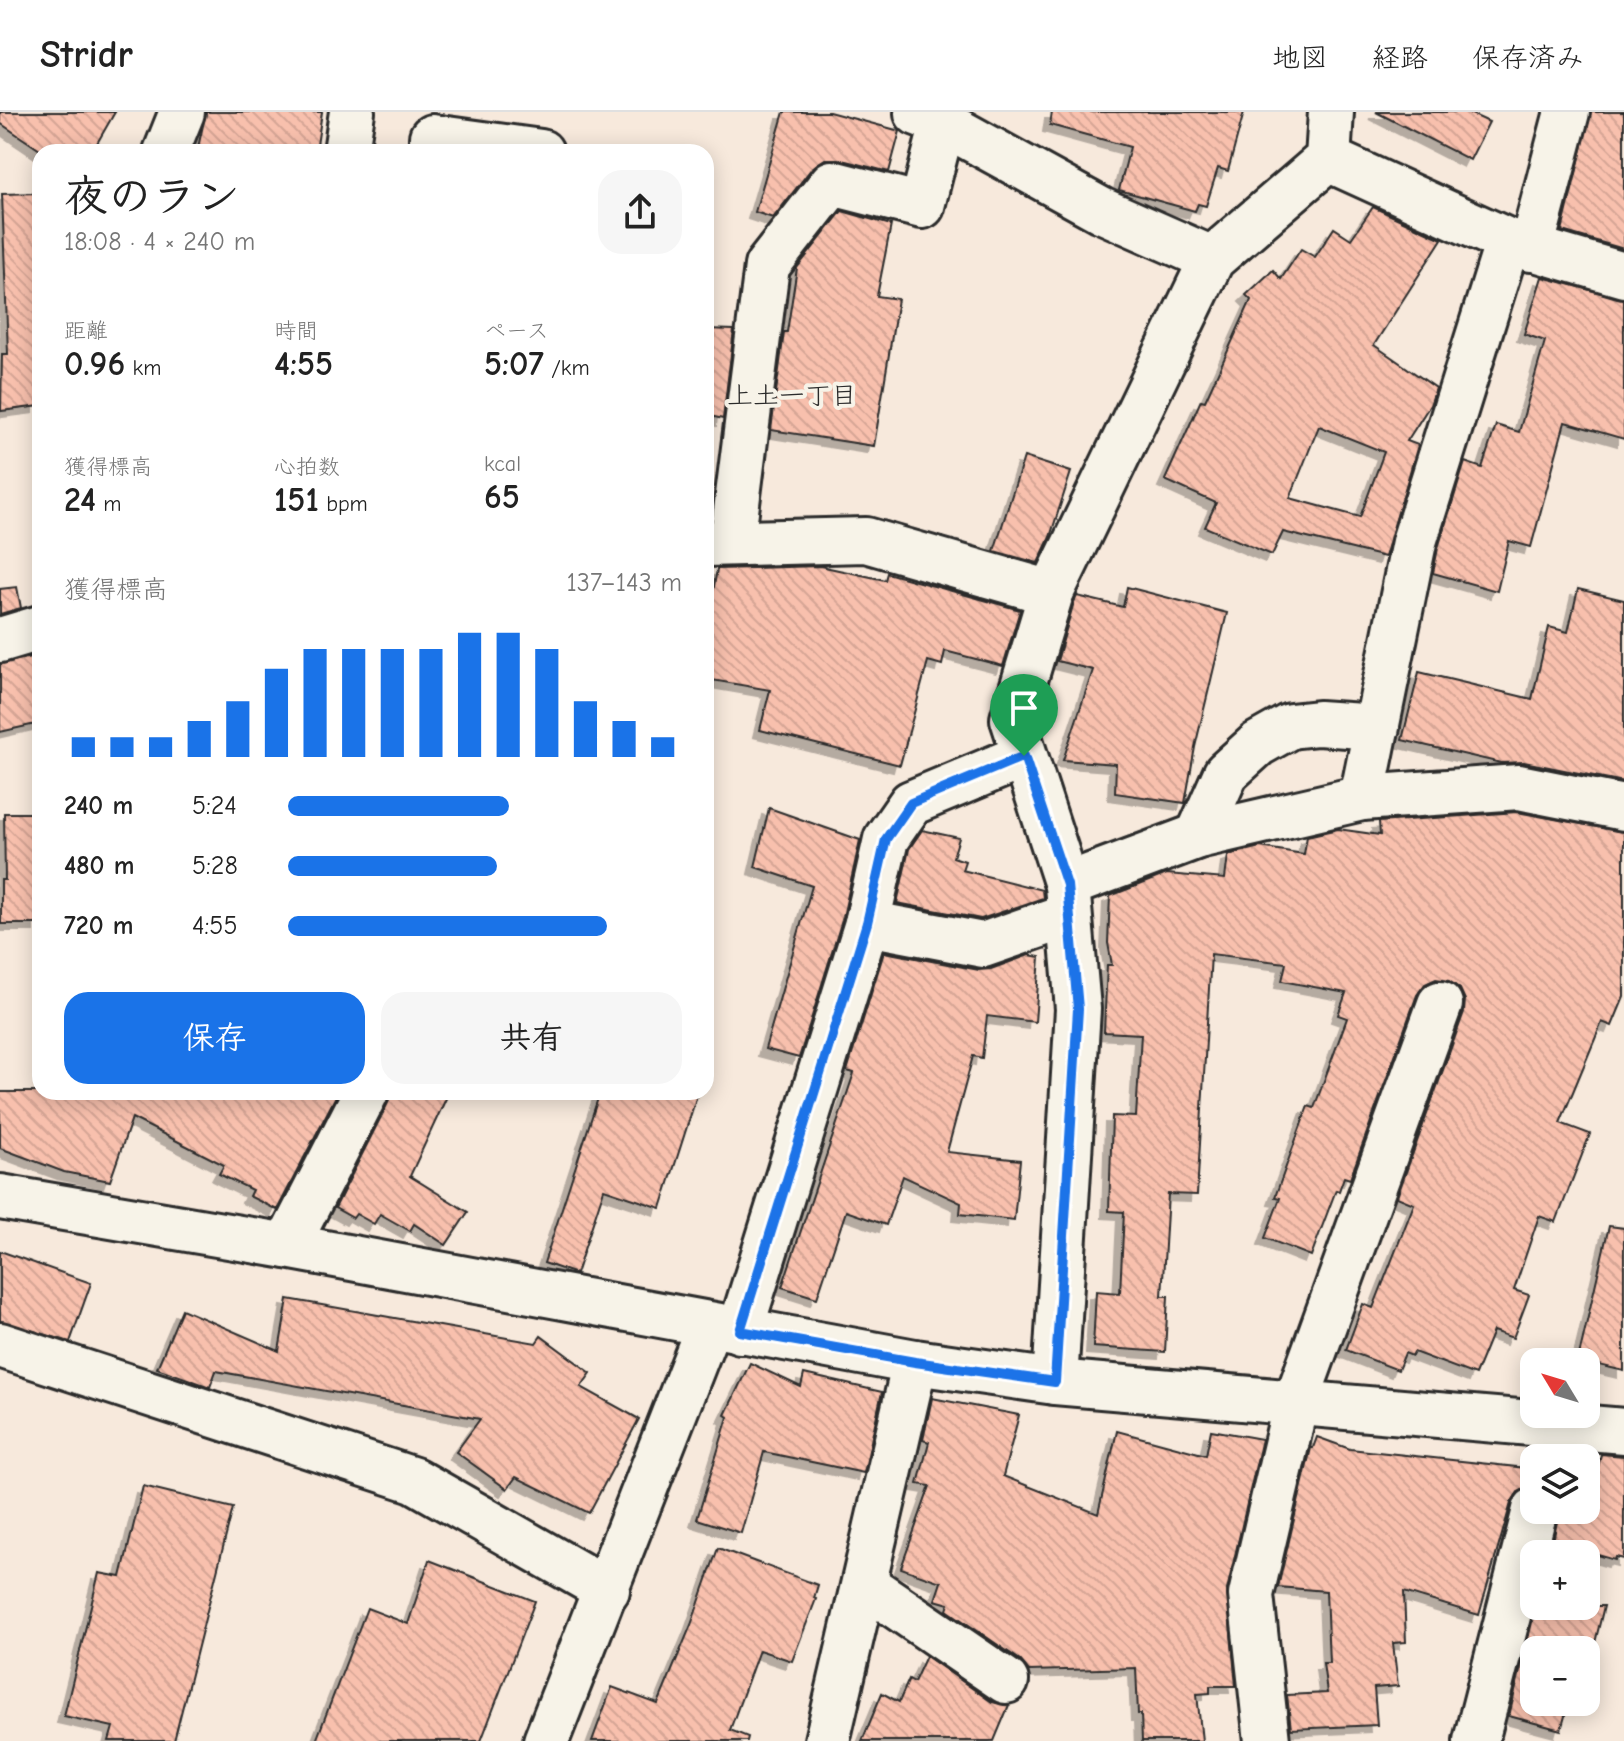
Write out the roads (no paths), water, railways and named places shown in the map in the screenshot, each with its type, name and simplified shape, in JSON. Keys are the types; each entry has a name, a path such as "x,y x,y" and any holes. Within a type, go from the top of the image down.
{"street":[{"path":"169,144 182,112"},
{"path":"347,144 352,112"},
{"path":"1055,1382 1078,1009 1068,900 1013,719 1051,593 1212,259 1328,159 1331,112"},
{"path":"1362,798 1414,542 1567,112"},
{"path":"1051,593 866,540 719,544 767,266 832,183 922,206 928,117 1101,210 1212,259"},
{"path":"432,144 432,137 483,144"},
{"path":"1328,159 1520,245 1624,275"},
{"path":"0,640 32,630"},
{"path":"1198,836 1226,773 1258,744 1290,726 1318,723 1377,727"},
{"path":"546,1741 607,1590 725,1328 867,923 886,839 911,803 1024,756"},
{"path":"867,923 983,945 1198,836 1362,798 1519,787 1624,808"},
{"path":"1267,1741 1251,1595 1296,1402 1440,1004"},
{"path":"287,1246 362,1100"},
{"path":"0,1197 287,1246 915,1362 1055,1382 1296,1402 1552,1442 1624,1431"},
{"path":"0,1345 414,1480 607,1590"},
{"path":"827,1741 915,1362"},
{"path":"1476,1741 1531,1524"},
{"path":"864,1584 1006,1681"}],"district":[{"name":"上土一丁目","path":"792,395"}]}
